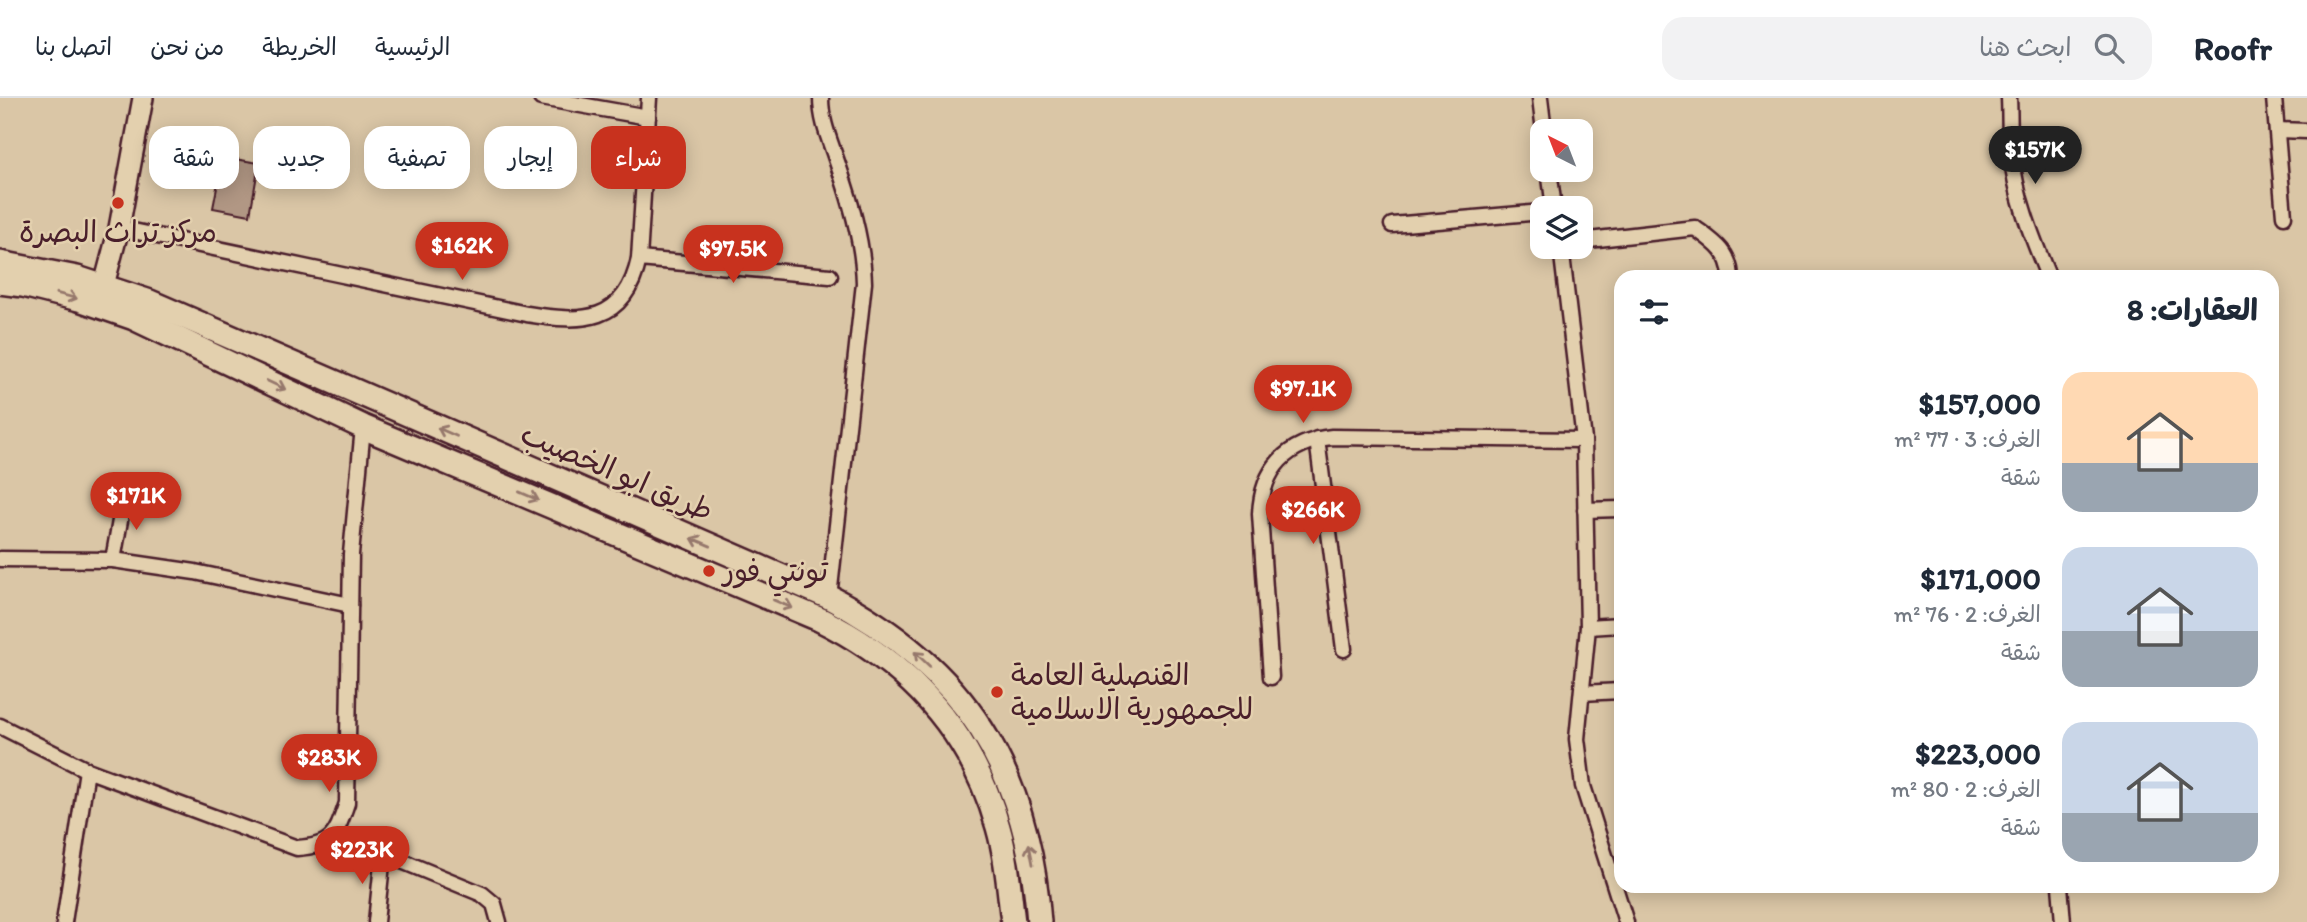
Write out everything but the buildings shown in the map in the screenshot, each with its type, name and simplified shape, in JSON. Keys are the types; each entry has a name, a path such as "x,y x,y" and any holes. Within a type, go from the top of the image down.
{"main road":[{"name":"طريق ابو الخصيب","path":"0,263 104,285 150,302 829,597 879,625 915,652 955,693 999,759 1024,823 1033,867 1039,922"},
{"name":"طريق ابو الخصيب","path":"0,282 79,299 134,318 363,427 819,619 874,650 899,669 943,715 981,778 999,828 1006,859 1013,922"},
{"path":"481,477 490,452"}],"street":[{"path":"104,285 119,228 143,98"},
{"path":"541,98 648,117"},
{"path":"119,228 554,318 592,316 608,311 622,300 630,289 639,259 649,98"},
{"path":"821,98 824,128 855,222 863,261 863,301 829,597"},
{"path":"1540,98 1543,119"},
{"path":"2009,98 2011,153 2017,184 2030,233 2045,270"},
{"path":"2274,98 2284,216"},
{"path":"2277,130 2307,131"},
{"path":"1392,225 1530,213"},
{"path":"1593,240 1695,228 1716,243 1730,261 1731,270"},
{"path":"639,259 830,276"},
{"path":"1563,259 1584,439 1588,627 1578,716 1578,763 1614,884"},
{"path":"0,726 87,770 297,848 315,848 335,834 346,803 351,554 363,427"},
{"path":"1271,677 1260,514 1264,485 1279,460 1303,443 1346,437 1584,439"},
{"path":"1317,439 1344,649"},
{"path":"113,560 124,498"},
{"path":"1585,510 1614,509"},
{"path":"0,559 113,560 195,572 350,605"},
{"path":"1588,627 1614,625"},
{"path":"1582,692 1614,691"},
{"path":"64,922 87,770"},
{"path":"335,834 482,894 494,904 499,922"},
{"path":"376,922 383,854"},
{"path":"1617,893 1626,922"},
{"path":"2061,893 2063,922"}],"place":[{"name":"مركز تراث البصرة","path":"118,203"},
{"name":"تونتي فور","path":"709,571"},
{"name":"القنصلية العامة للجمهورية الاسلامية","path":"997,692"}]}
